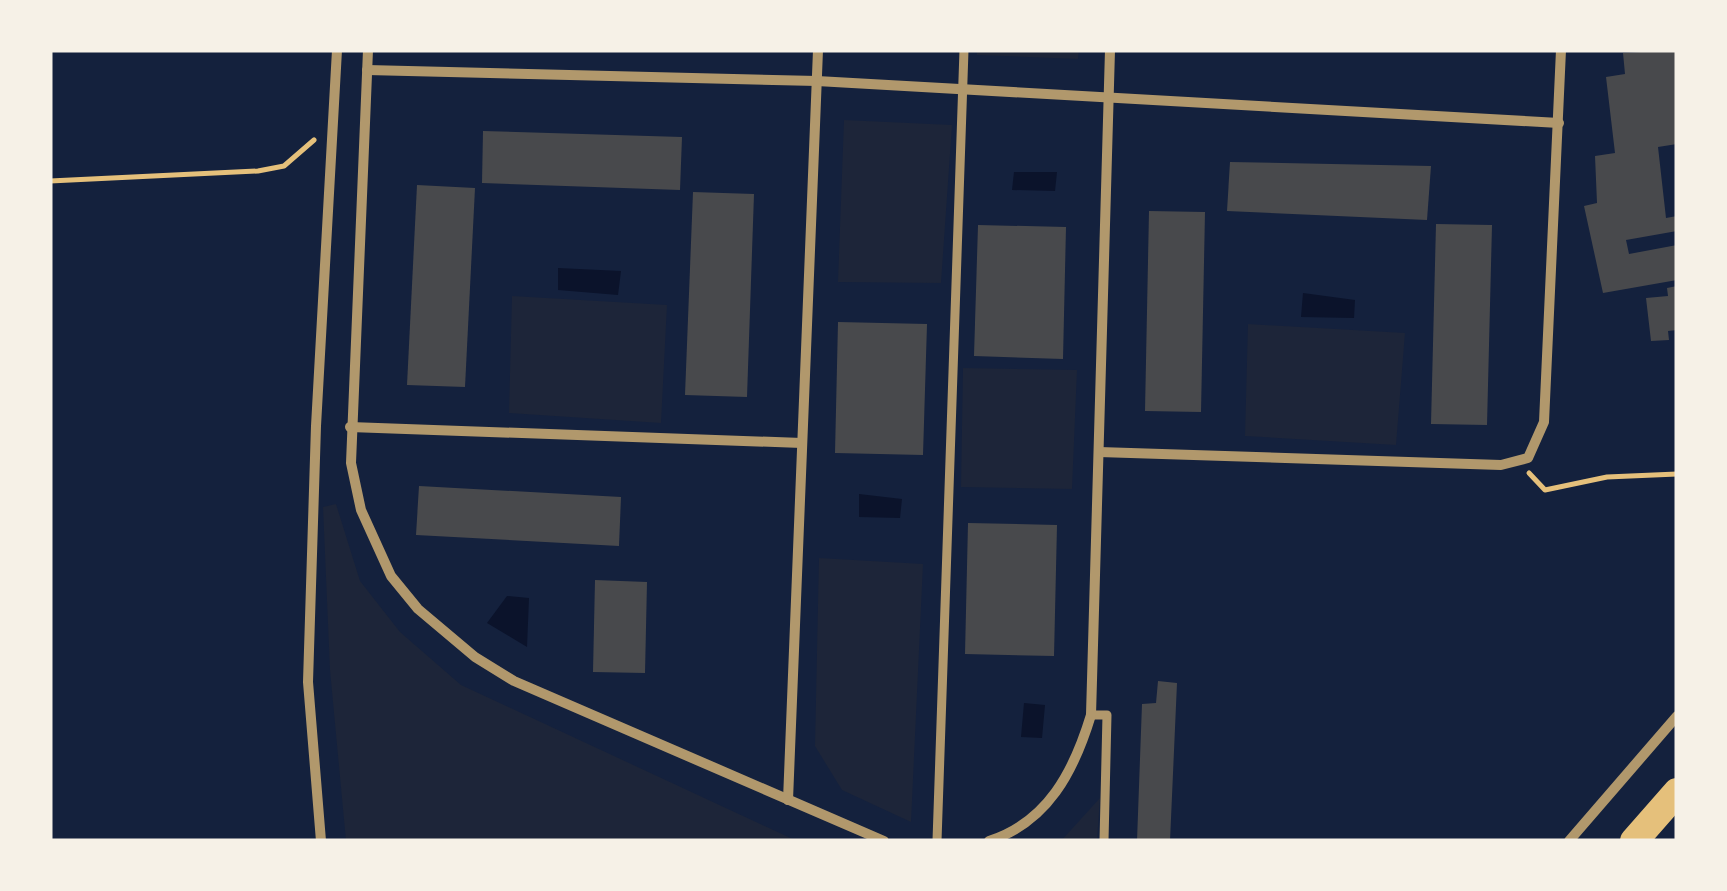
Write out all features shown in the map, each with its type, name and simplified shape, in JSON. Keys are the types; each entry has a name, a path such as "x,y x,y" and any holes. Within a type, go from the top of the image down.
{"highway":[{"path":"1634,841 1677,792"}],"street":[{"path":"321,841 308,682 337,50"},
{"path":"368,50 351,463 373,542 391,576 444,634 514,680 884,841"},
{"path":"788,800 818,50"},
{"path":"937,841 964,50"},
{"path":"988,841 1021,826 1057,793 1081,750 1091,715 1110,50"},
{"path":"1099,452 1501,466 1525,460 1544,422 1561,50"},
{"path":"367,70 817,81 1559,123"},
{"path":"350,427 802,443"},
{"path":"1091,715 1107,715 1104,841"},
{"path":"1569,841 1677,716"}],"path":[{"path":"50,182 186,178 284,166 300,158 332,123"},
{"path":"1525,460 1545,490 1607,478 1677,474"}],"shaded area":[{"path":"977,50 1079,50 1078,59 977,55"},
{"path":"844,120 952,125 941,283 838,282"},
{"path":"1014,172 1057,172 1055,191 1012,190"},
{"path":"558,268 621,271 618,295 558,290"},
{"path":"1303,293 1355,300 1354,318 1301,317"},
{"path":"512,296 667,305 661,423 509,413"},
{"path":"1248,324 1405,333 1396,445 1245,436"},
{"path":"963,368 1077,370 1072,489 961,487"},
{"path":"859,494 902,499 900,518 859,517"},
{"path":"336,504 360,581 400,632 461,685 797,841 346,841 330,670 323,507"},
{"path":"819,558 923,564 911,822 842,790 815,746"},
{"path":"507,596 529,598 527,647 487,623"},
{"path":"1024,703 1045,705 1042,738 1021,737"},
{"path":"1100,798 1097,841 1061,841"}],"building":[{"path":"1677,50 1677,144 1658,147 1666,218 1677,216 1677,231 1626,240 1629,254 1677,245 1677,280 1603,293 1584,206 1597,203 1595,156 1615,153 1606,77 1625,74 1623,53"},
{"path":"483,131 682,137 680,190 482,183"},
{"path":"1230,162 1431,166 1427,220 1227,211"},
{"path":"417,185 475,188 465,387 407,385"},
{"path":"693,192 754,194 747,397 685,395"},
{"path":"1149,211 1205,212 1201,412 1145,411"},
{"path":"1436,224 1492,225 1487,425 1431,424"},
{"path":"978,225 1066,227 1063,359 974,356"},
{"path":"1677,286 1677,330 1668,331 1669,340 1651,341 1646,298 1668,296 1667,288"},
{"path":"838,322 927,324 923,455 835,453"},
{"path":"419,486 621,497 619,546 416,535"},
{"path":"968,523 1057,525 1054,656 965,654"},
{"path":"595,580 647,582 645,673 593,672"},
{"path":"1158,681 1177,683 1170,841 1137,841 1142,704 1156,703"}]}
